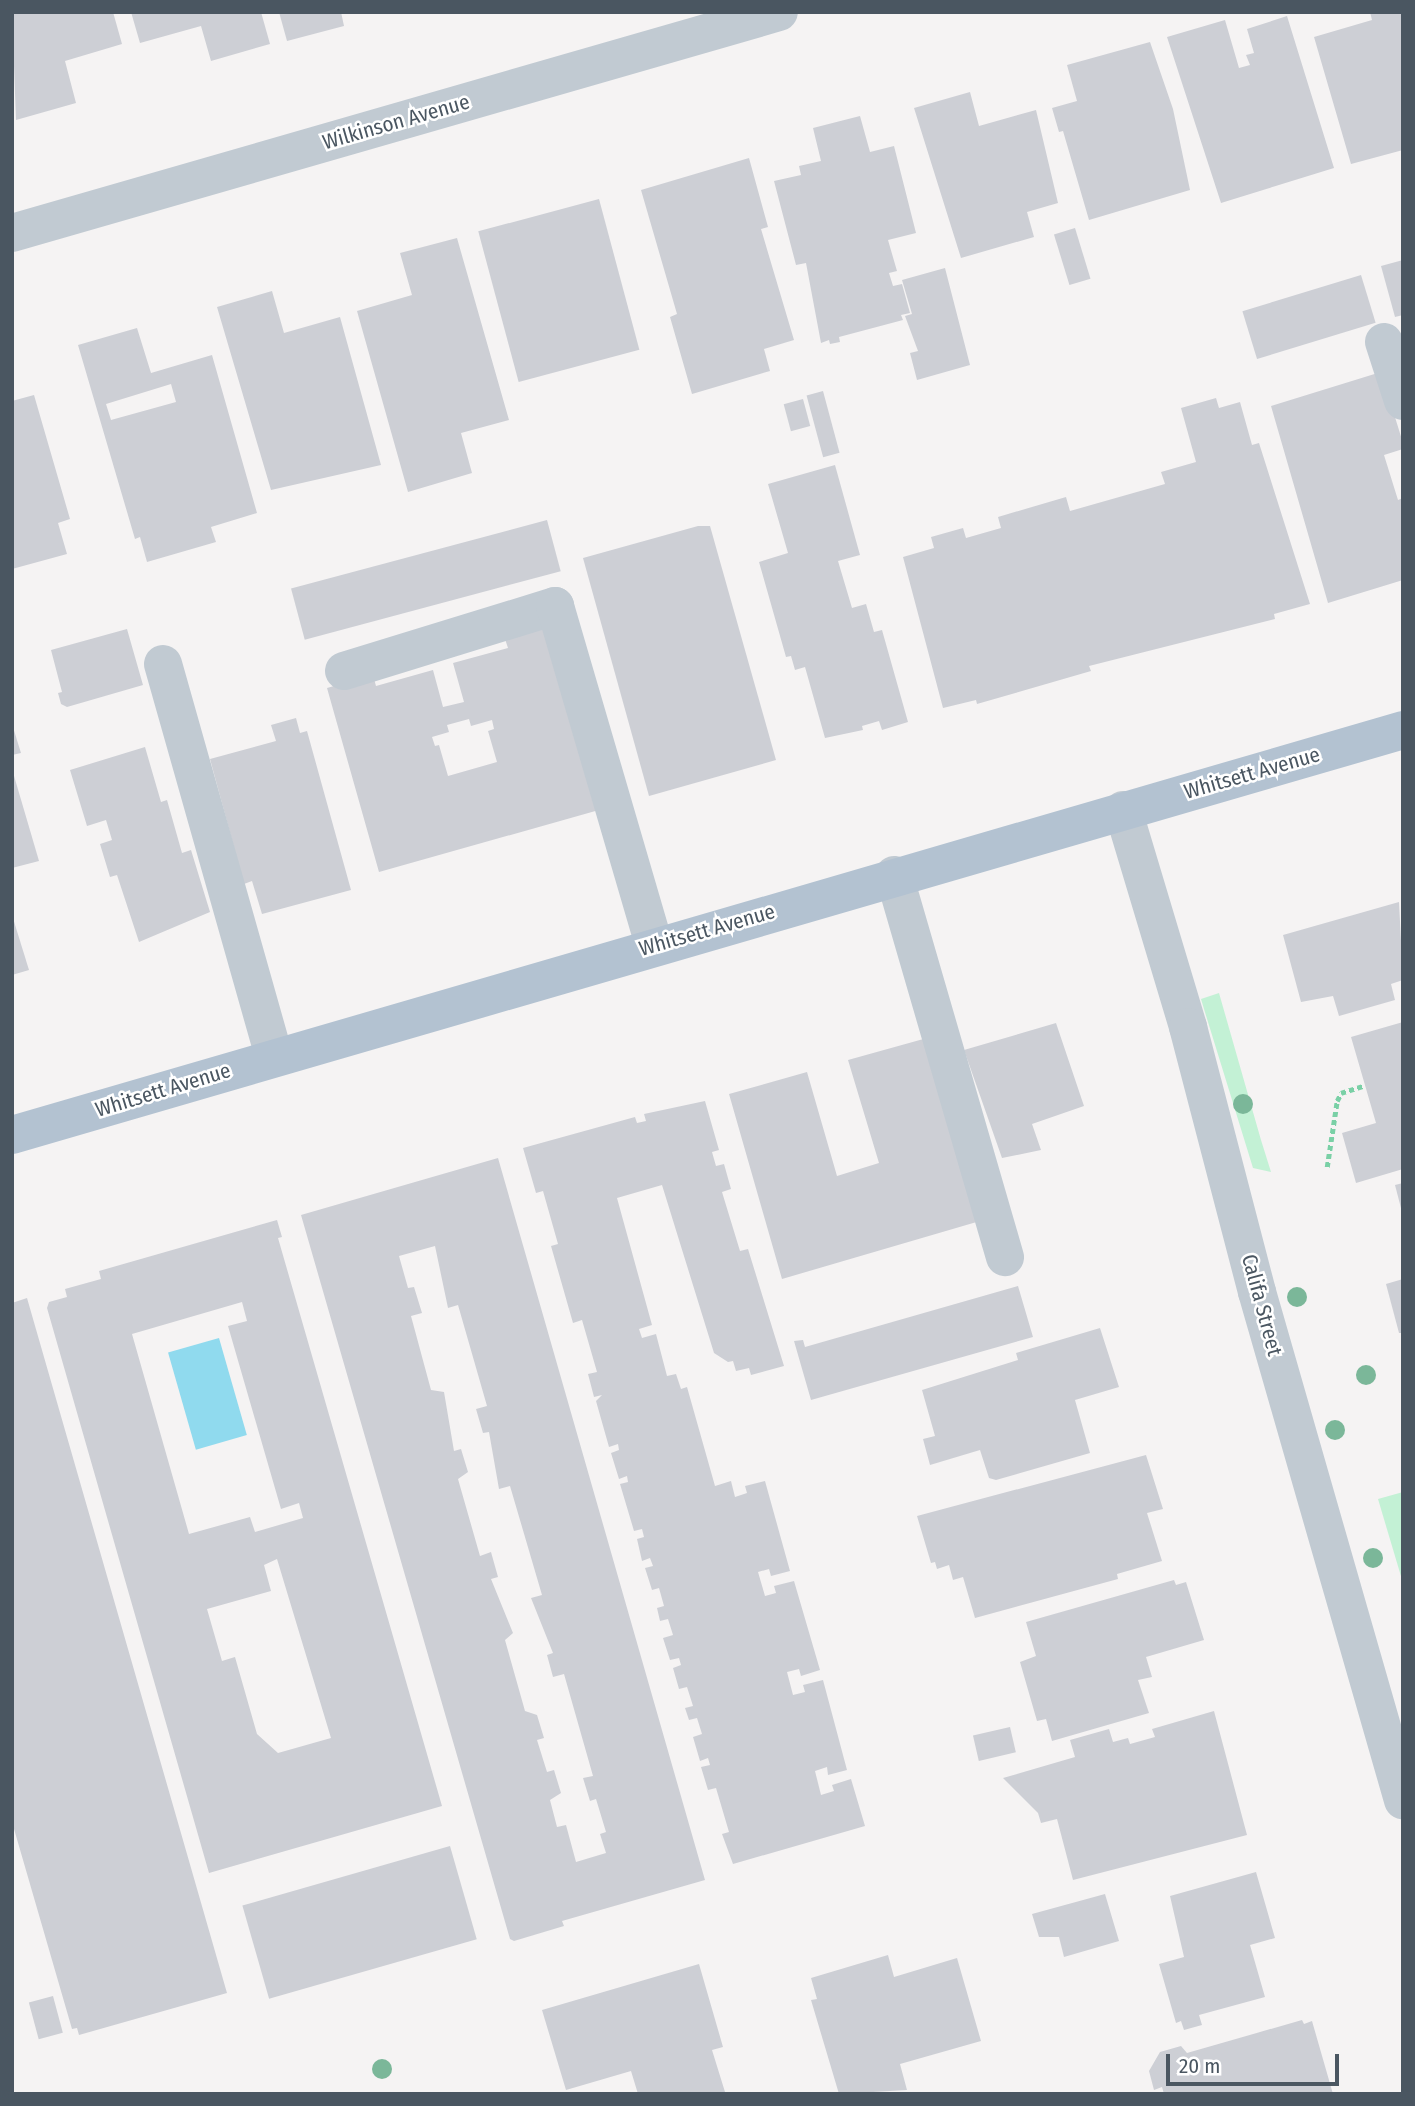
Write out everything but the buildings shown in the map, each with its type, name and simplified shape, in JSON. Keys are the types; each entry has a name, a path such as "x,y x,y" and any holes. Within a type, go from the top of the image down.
{"main road":[{"name":"Whitsett Avenue","path":"12,1135 894,875 1403,730"}],"street":[{"name":"Wilkinson Avenue","path":"12,233 779,12"},
{"path":"1384,342 1403,401"},
{"path":"344,671 555,606 654,945"},
{"path":"163,664 274,1057"},
{"name":"Califa Street","path":"1123,810 1188,1027 1257,1292 1403,1800"},
{"path":"894,875 1005,1257"}],"path":[{"path":"1326,1167 1341,1093 1365,1085"}],"green space":[{"path":"1219,993 1271,1172 1253,1168 1201,999"},
{"path":"1403,1492 1403,1583 1378,1499"}],"water":[{"path":"219,1338 247,1435 196,1450 168,1353"}]}
